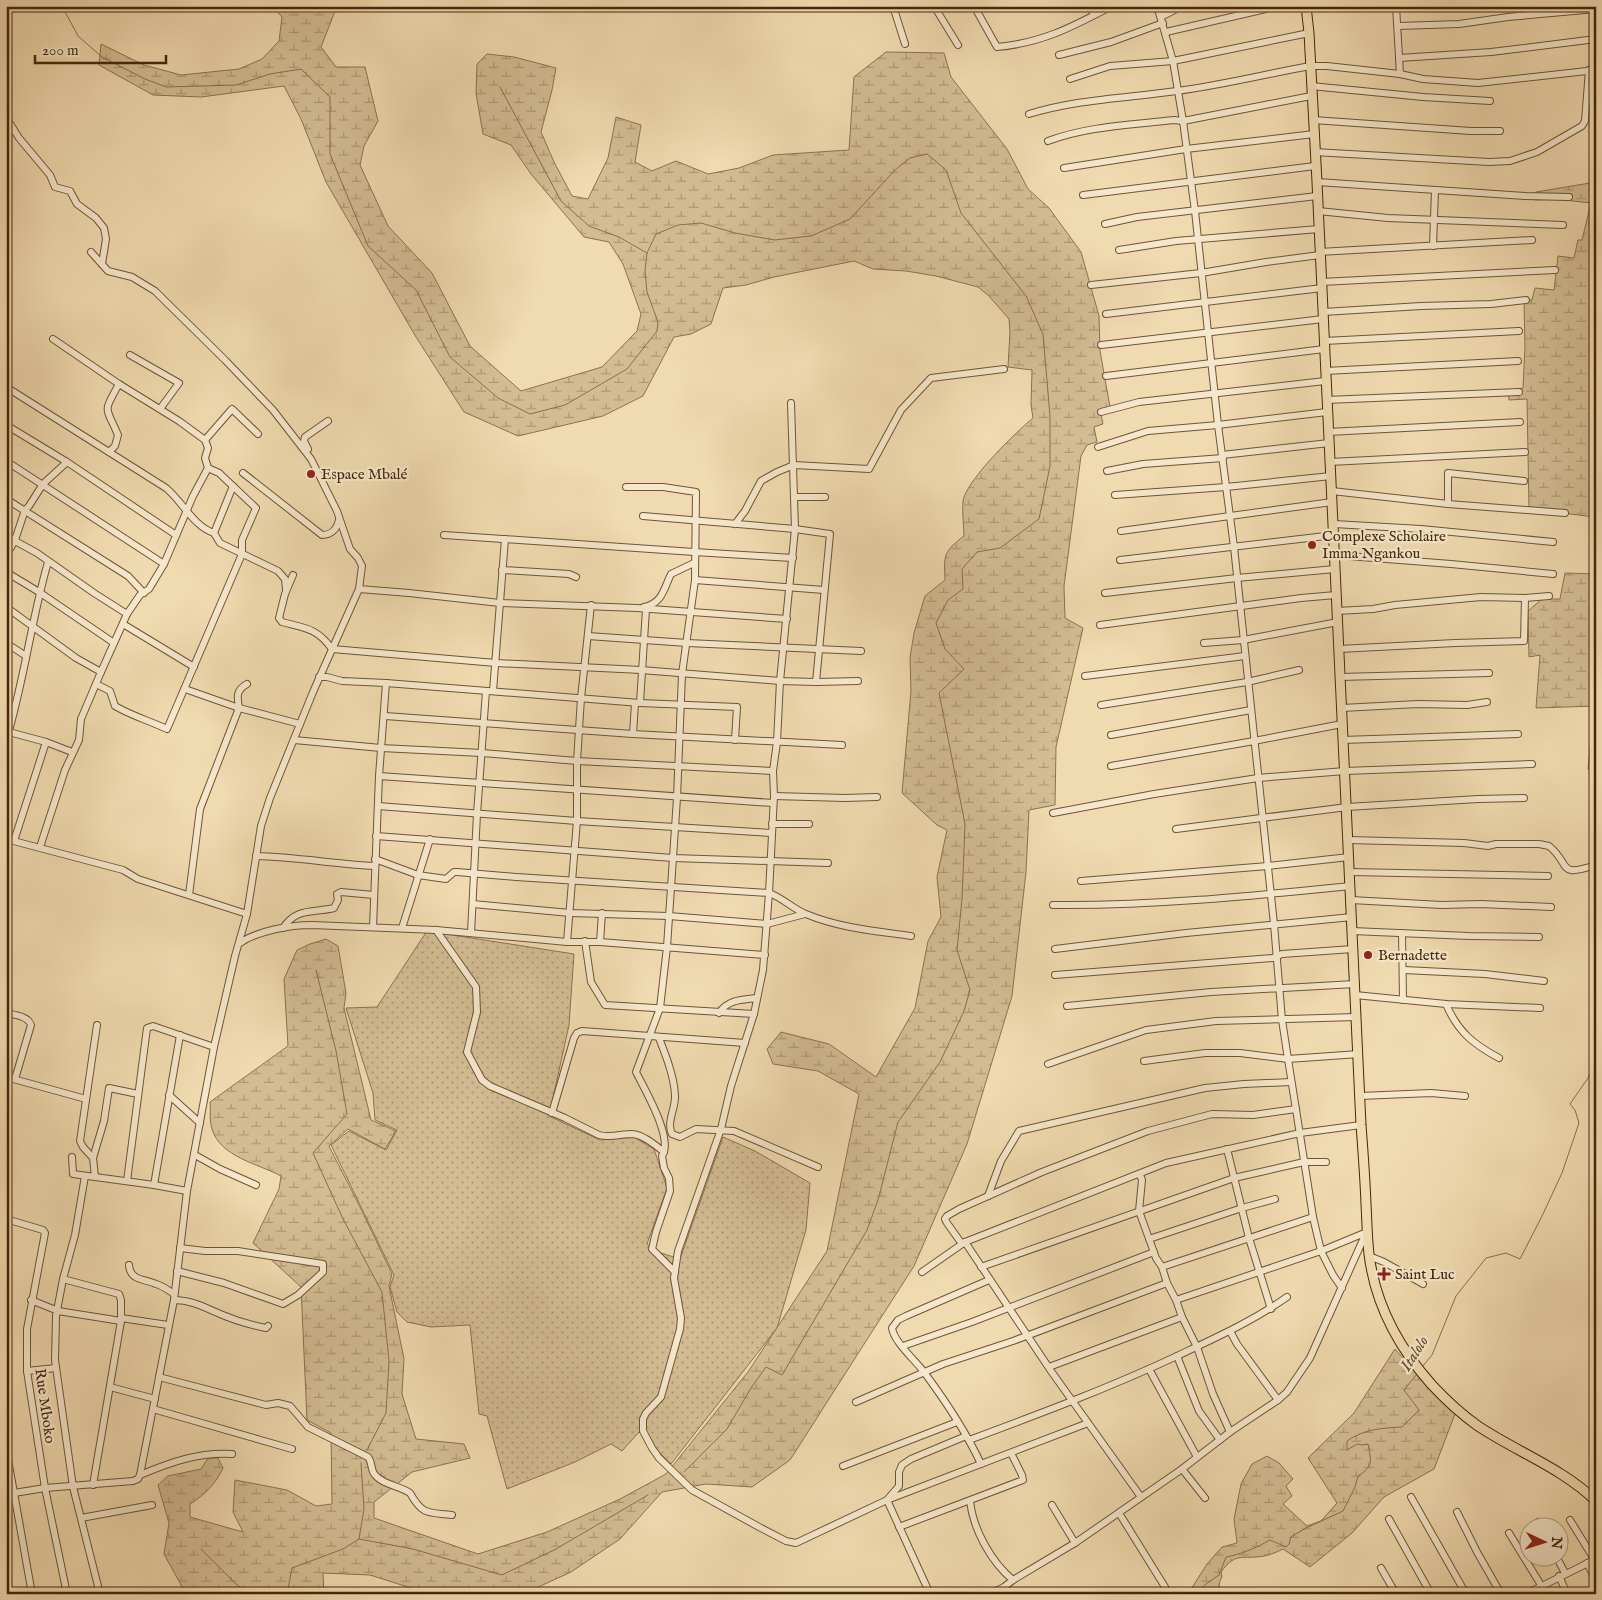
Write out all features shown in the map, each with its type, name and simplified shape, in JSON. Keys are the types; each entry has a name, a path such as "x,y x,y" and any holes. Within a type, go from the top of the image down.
{"highway":[{"path":"1306,6 1334,524 1361,1125 1369,1256 1383,1309 1394,1332 1420,1372 1451,1405 1477,1425 1564,1475 1596,1501"}],"street":[{"path":"892,6 905,44"},
{"path":"934,6 958,45"},
{"path":"974,6 997,47 1039,40 1112,6"},
{"path":"1090,6 1094,15"},
{"path":"1157,6 1173,61 1183,121 1234,547 1271,894 1282,1020 1313,1217 1321,1251 1330,1270 1342,1288"},
{"path":"1059,55 1110,42 1162,20 1182,6"},
{"path":"1166,32 1278,6"},
{"path":"1396,6 1400,74"},
{"path":"1398,26 1458,24 1517,16 1596,9"},
{"path":"1070,79 1110,66 1173,61 1309,34"},
{"path":"1399,58 1491,52 1596,40"},
{"path":"1029,114 1055,106 1178,91 1310,66 1327,66 1400,74 1423,79 1478,83 1592,70 1585,121 1582,126 1537,152 1516,159 1489,162 1314,152"},
{"path":"1311,86 1423,97 1490,101"},
{"path":"1048,141 1084,131 1174,120 1183,121 1311,96"},
{"path":"6,117 19,138 50,175 55,187 70,191 77,204 96,218 104,228 106,239 102,264"},
{"path":"1313,120 1471,131 1500,130"},
{"path":"1064,168 1186,149 1314,134"},
{"path":"1083,195 1315,166"},
{"path":"1316,182 1569,197"},
{"path":"1433,246 1436,190"},
{"path":"1105,224 1137,217 1317,196"},
{"path":"1318,211 1388,218 1563,225"},
{"path":"1120,250 1176,241 1319,229"},
{"path":"1091,285 1201,273 1320,253 1532,240"},
{"path":"90,252 108,271 136,279 162,298 273,410 311,459"},
{"path":"1106,314 1321,285 1555,270"},
{"path":"1101,345 1208,333 1323,315 1526,300"},
{"path":"1106,376 1212,364 1324,345 1519,331"},
{"path":"40,847 72,752 80,737 80,719 127,614 140,595 149,589 164,564 187,510 208,468 205,458 208,448 205,440 53,339"},
{"path":"130,355 178,383 160,409"},
{"path":"1101,412 1139,402 1215,394 1325,376 1518,361"},
{"path":"735,524 745,511 761,482 777,472 794,465 869,469 901,410 931,378 1004,369"},
{"path":"109,452 114,446 118,435 108,415 107,407 119,384"},
{"path":"6,387 166,488 202,528 214,533 220,543 267,565 281,574 286,579 285,594"},
{"path":"1326,400 1519,392"},
{"path":"792,403 795,529 785,647 780,681 777,742 772,771 774,800 762,981 721,1129 678,1251 675,1272 675,1286 681,1318 678,1338 661,1397 646,1413 642,1425 652,1448 659,1458 692,1490 786,1541 796,1543 887,1500 1088,1423"},
{"path":"205,440 232,409 258,434"},
{"path":"1098,447 1148,431 1327,412"},
{"path":"14,1493 45,1488 134,1481 140,1475 174,1297 187,1191 214,1047 247,914 263,818 319,677 359,589 362,566 350,549 340,519 311,459 304,439 328,422"},
{"path":"1328,432 1520,422"},
{"path":"6,426 67,462 176,535"},
{"path":"1107,471 1143,464 1329,443"},
{"path":"1330,462 1525,452"},
{"path":"6,461 164,564"},
{"path":"6,556 15,540 24,510 30,506 43,484 67,462"},
{"path":"96,684 110,691 115,706 128,711 136,718 152,722 167,729 242,554 242,540 256,508 219,474 208,468"},
{"path":"243,473 322,535 333,532 338,526 340,519"},
{"path":"1448,504 1448,473 1524,481"},
{"path":"1115,495 1226,487 1331,476"},
{"path":"214,533 233,486"},
{"path":"626,488 662,487 695,491 694,512 697,520 694,552 695,580 682,674 677,798 667,947 660,1008 636,1072 663,1128 664,1152 662,1156 664,1168 669,1178 670,1191 652,1249 675,1272"},
{"path":"1332,491 1448,504 1565,512"},
{"path":"795,497 825,497"},
{"path":"6,499 128,576 144,593"},
{"path":"1121,531 1332,502"},
{"path":"643,516 795,529 830,534 816,682"},
{"path":"1334,524 1421,529 1553,542"},
{"path":"444,535 793,558"},
{"path":"1120,560 1334,535"},
{"path":"6,536 15,540 127,614"},
{"path":"471,933 476,814 484,723 496,663 505,539"},
{"path":"1335,555 1554,574"},
{"path":"6,740 24,673 39,592 48,562"},
{"path":"637,608 650,606 665,591 670,574 694,563"},
{"path":"1105,593 1335,569"},
{"path":"502,570 569,574 576,577"},
{"path":"6,572 114,643"},
{"path":"293,575 279,616 282,622 305,627 324,638 332,648 496,663 641,670 780,681 858,681"},
{"path":"695,580 824,590"},
{"path":"359,589 500,603 591,605 787,619"},
{"path":"1100,625 1301,598 1336,596"},
{"path":"1337,611 1481,597 1525,598 1549,596"},
{"path":"1339,649 1524,641 1525,598"},
{"path":"567,942 577,821 577,761 581,698 591,605"},
{"path":"6,607 76,658 101,672"},
{"path":"633,734 646,609"},
{"path":"1204,643 1243,640 1338,622"},
{"path":"123,624 194,667"},
{"path":"588,636 644,638 687,643 861,651"},
{"path":"6,643 26,656"},
{"path":"1085,676 1245,656"},
{"path":"1100,704 1247,682 1299,670"},
{"path":"1340,678 1489,673"},
{"path":"319,677 342,681 637,703 737,707 735,740"},
{"path":"373,927 379,776 386,683"},
{"path":"189,895 200,809 239,708 237,696 239,690 247,684"},
{"path":"185,690 239,708 300,724"},
{"path":"1342,708 1427,704 1468,705 1487,702"},
{"path":"1111,735 1251,710"},
{"path":"385,716 580,731 842,745"},
{"path":"1111,766 1342,724"},
{"path":"9,732 46,742 72,752"},
{"path":"1343,740 1518,734"},
{"path":"294,740 381,748 482,753 577,761 772,771"},
{"path":"14,841 46,742"},
{"path":"1053,813 1154,794 1258,778 1345,770 1532,764"},
{"path":"379,776 677,798 774,800 877,797"},
{"path":"1176,829 1347,807 1524,798"},
{"path":"378,806 772,833"},
{"path":"772,824 809,824"},
{"path":"376,836 673,858 828,862"},
{"path":"6,839 122,870 138,879 247,914"},
{"path":"402,928 430,840"},
{"path":"1348,840 1464,843 1488,846 1496,844 1539,844 1549,846 1563,865 1572,871 1596,865"},
{"path":"256,856 375,862 418,874 446,878 454,872 769,893 806,914 838,924 912,936"},
{"path":"1081,881 1268,866 1349,857"},
{"path":"1350,872 1548,876"},
{"path":"1053,905 1094,906 1196,901 1351,886"},
{"path":"283,928 288,922 307,910 334,908 338,900 337,894 341,892 374,896"},
{"path":"1351,900 1442,905 1481,904 1552,907"},
{"path":"473,904 570,913 669,916 767,924 806,914"},
{"path":"600,942 602,914"},
{"path":"1055,949 1186,933 1352,917"},
{"path":"240,943 255,934 298,925 436,930 567,942 600,942 765,955"},
{"path":"436,930 476,987 477,1012 467,1052 482,1080 510,1096 603,1136 638,1136 664,1152"},
{"path":"1352,931 1539,937"},
{"path":"1402,933 1403,1000"},
{"path":"585,942 591,982 604,1003 719,1013 754,1014"},
{"path":"1055,975 1353,949"},
{"path":"1404,970 1485,974 1544,981"},
{"path":"1067,1006 1211,992 1355,984"},
{"path":"1355,995 1446,1004 1540,1008"},
{"path":"719,1013 724,1006 732,1002 757,998"},
{"path":"1446,1004 1451,1016 1473,1043 1499,1058"},
{"path":"6,1013 26,1018 31,1025 15,1079"},
{"path":"1048,1064 1146,1030 1206,1021 1356,1017"},
{"path":"93,1158 82,1147 80,1141 97,1025"},
{"path":"127,1181 147,1028 153,1026 214,1047"},
{"path":"552,1113 577,1032 745,1043"},
{"path":"154,1185 180,1035"},
{"path":"659,1038 675,1087 676,1101 670,1123 670,1133 680,1137 696,1129 734,1131 818,1166"},
{"path":"1144,1061 1205,1053 1240,1053 1288,1059 1358,1054"},
{"path":"6,1077 86,1099"},
{"path":"988,1196 1001,1161 1016,1134 1023,1130 1205,1088 1292,1082"},
{"path":"95,1177 93,1158 104,1121 109,1088 138,1094"},
{"path":"1360,1096 1431,1093 1465,1096"},
{"path":"169,1095 200,1123"},
{"path":"1141,1497 1048,1367 981,1267 945,1219 946,1216 1042,1172 1157,1129 1212,1114 1253,1115 1296,1110"},
{"path":"922,1272 964,1243 1140,1175 1166,1163 1300,1133 1361,1125"},
{"path":"1227,1149 1249,1238 1271,1308"},
{"path":"195,1155 220,1169 256,1185"},
{"path":"72,1157 72,1174 187,1191"},
{"path":"981,1267 1234,1178 1304,1162 1326,1162"},
{"path":"1140,1175 1142,1180 1139,1212 1230,1432"},
{"path":"84,1176 75,1235 63,1279 58,1310 55,1353 73,1487 100,1594"},
{"path":"1149,1239 1275,1199"},
{"path":"1162,1267 1313,1217"},
{"name":"Rue Mboko","path":"6,1219 44,1231 31,1300 26,1345 27,1372 45,1488 67,1594"},
{"path":"1176,1300 1321,1251 1367,1232"},
{"path":"992,1593 1075,1543 1278,1400 1295,1382 1310,1358 1367,1232"},
{"path":"177,1271 224,1283 283,1304 298,1295 323,1272 323,1264 238,1250 205,1251 180,1248"},
{"path":"903,1346 972,1322 1154,1252"},
{"path":"1369,1256 1384,1262 1423,1284"},
{"path":"129,1265 129,1270 135,1277 158,1284 174,1297 258,1326 266,1328 268,1326"},
{"path":"63,1279 119,1294 121,1298 121,1320 93,1485"},
{"path":"982,1464 968,1438 892,1328 898,1320 990,1280"},
{"path":"856,1402 943,1364 1028,1335 1167,1283"},
{"path":"887,1500 899,1486 899,1472 902,1465 911,1459 1073,1402 1230,1331 1287,1297"},
{"path":"31,1300 58,1310 168,1325"},
{"path":"1048,1367 1182,1317"},
{"path":"1230,1331 1237,1344 1278,1400"},
{"path":"1176,1356 1199,1412 1220,1440"},
{"path":"27,1372 56,1368"},
{"path":"1149,1369 1197,1457"},
{"path":"159,1377 266,1405 278,1403 290,1406 308,1428 368,1457 371,1460 374,1475 408,1491 423,1511 452,1515"},
{"path":"110,1387 155,1399"},
{"path":"153,1409 292,1449"},
{"path":"843,1466 957,1422"},
{"path":"6,1448 19,1530 32,1594"},
{"path":"899,1527 1023,1480 1011,1453"},
{"path":"140,1475 188,1457 232,1454"},
{"path":"1182,1469 1205,1498"},
{"path":"1411,1497 1466,1594"},
{"path":"887,1500 930,1594"},
{"path":"970,1501 974,1519 992,1558 1013,1580"},
{"path":"80,1518 152,1505"},
{"path":"1052,1505 1075,1543"},
{"path":"1457,1512 1501,1594"},
{"path":"1119,1513 1165,1587"},
{"path":"1389,1519 1430,1594"},
{"path":"1530,1593 1562,1574 1595,1559 1570,1520"},
{"path":"1509,1533 1541,1585"},
{"path":"1587,1563 1596,1580"},
{"path":"1382,1568 1396,1594"},
{"path":"1560,1568 1567,1594"}],"green space":[{"path":"272,6 337,6 321,47 336,67 365,67 378,121 364,146 360,165 388,226 432,273 470,346 521,391 602,367 637,331 641,314 623,264 609,242 584,237 531,174 511,145 483,134 476,93 477,64 487,54 514,57 556,68 541,132 572,196 588,199 608,158 616,117 641,125 635,162 652,171 676,161 708,174 739,168 773,155 849,150 854,77 886,52 944,53 951,77 1007,149 1028,189 1049,208 1081,252 1099,316 1100,351 1110,407 1100,410 1103,424 1094,427 1097,442 1087,445 1081,456 1064,586 1065,618 1083,628 1056,747 1055,805 1029,810 1026,872 1012,996 967,1144 914,1266 790,1460 752,1487 706,1484 662,1492 620,1539 571,1572 523,1594 430,1594 370,1575 323,1573 324,1594 186,1594 164,1554 169,1523 158,1485 168,1476 201,1469 208,1458 218,1458 223,1468 210,1488 190,1504 190,1517 243,1532 233,1512 235,1480 287,1490 316,1506 332,1504 331,1433 307,1420 301,1287 253,1243 279,1189 281,1176 232,1153 216,1139 211,1123 210,1102 288,1046 284,979 297,950 326,939 338,946 346,993 344,1008 371,1120 396,1131 385,1149 348,1129 329,1146 392,1274 389,1286 404,1359 402,1394 416,1439 464,1444 470,1458 412,1472 374,1502 374,1518 478,1554 547,1532 620,1499 666,1474 748,1372 827,1251 859,1094 818,1071 773,1064 767,1049 781,1032 829,1044 876,1077 915,1008 928,941 941,917 937,877 947,830 937,825 902,793 911,691 910,658 914,633 925,596 945,580 945,559 948,550 964,536 964,497 985,466 1033,418 1031,405 1032,370 1008,367 1009,319 989,296 978,287 936,276 906,271 873,269 854,261 774,277 746,285 723,288 711,324 691,334 674,337 643,396 603,416 518,436 464,412 416,337 326,182 301,119 284,86 201,97 153,95 99,65 101,44 144,65 181,75 239,69 262,59 279,41 282,17"},
{"path":"1596,182 1596,521 1595,517 1529,509 1527,399 1509,400 1508,392 1523,388 1525,347 1524,300 1532,300 1535,288 1554,290 1558,256 1574,258 1578,240 1582,240 1591,203 1555,199 1535,200 1536,192"},
{"path":"1565,573 1596,574 1596,706 1536,708 1540,655 1529,657 1528,611 1542,599 1560,599"},
{"path":"427,931 574,954 569,1025 549,1116 600,1140 634,1137 654,1149 667,1188 647,1244 658,1252 680,1259 723,1137 755,1151 810,1183 806,1230 777,1328 671,1464 639,1432 622,1451 611,1444 575,1462 507,1489 487,1416 479,1414 470,1325 431,1327 407,1322 397,1312 390,1287 394,1275 331,1145 349,1131 386,1150 397,1130 375,1120 373,1093 346,1008 377,1007"},
{"path":"1395,1349 1455,1414 1434,1469 1384,1497 1352,1533 1310,1567 1283,1549 1264,1556 1240,1558 1231,1561 1221,1572 1222,1577 1219,1587 1221,1594 1188,1594 1207,1564 1222,1547 1237,1543 1234,1519 1241,1484 1252,1464 1267,1456 1279,1463 1293,1479 1286,1486 1292,1496 1283,1504 1307,1526 1321,1521 1337,1503 1308,1458 1354,1413"}],"waterway":[{"path":"62,6 78,36 102,57 145,79 166,87 236,85 270,74 301,69 330,97 330,154 368,246 416,290 450,357 498,398 530,414 565,405 627,369 657,331 658,322 647,292 645,271 647,253 656,234 678,225 701,223 735,233 775,240 811,236 850,219 895,170 910,158 927,154 946,170 961,213 1026,296 1043,334 1050,416 1050,466 1039,519 1000,548 977,552 962,569 963,589 948,600 936,623 945,649 964,669 939,693 965,824 962,899 957,950 970,990 964,1011 940,1062 898,1122 878,1200 867,1230 782,1375 766,1367 751,1388 727,1429 684,1472"},
{"path":"500,87 561,201 589,226 619,237 647,253"},
{"name":"Italolo","path":"1596,713 1593,721 1588,769 1596,774"},
{"path":"316,970 336,1051 347,1114 313,1153 343,1219 382,1292 389,1361 386,1413 367,1450"},
{"name":"Italolo","path":"1422,1367 1432,1355 1456,1296 1486,1258 1506,1253 1520,1259 1562,1173 1579,1123 1575,1110 1570,1104 1596,1063"},
{"name":"Italolo","path":"1196,1594 1219,1575 1226,1557 1249,1550 1270,1540 1286,1547 1291,1537 1343,1511 1355,1487 1358,1476 1367,1469 1370,1463 1368,1444 1357,1444 1347,1450 1347,1441 1367,1432 1402,1427 1419,1410 1404,1390 1417,1374"},
{"path":"287,1594 292,1568 343,1549 359,1539 364,1509 361,1463"},
{"path":"359,1539 413,1549 502,1575 556,1549 648,1495"},
{"path":"201,1549 236,1584 249,1594"}],"place":[{"name":"Espace Mbalé","path":"311,474"},
{"name":"Complexe Scholaire Imma Ngankou","path":"1312,545"},
{"name":"Bernadette","path":"1368,955"},
{"name":"Saint Luc","path":"1384,1274"}]}
